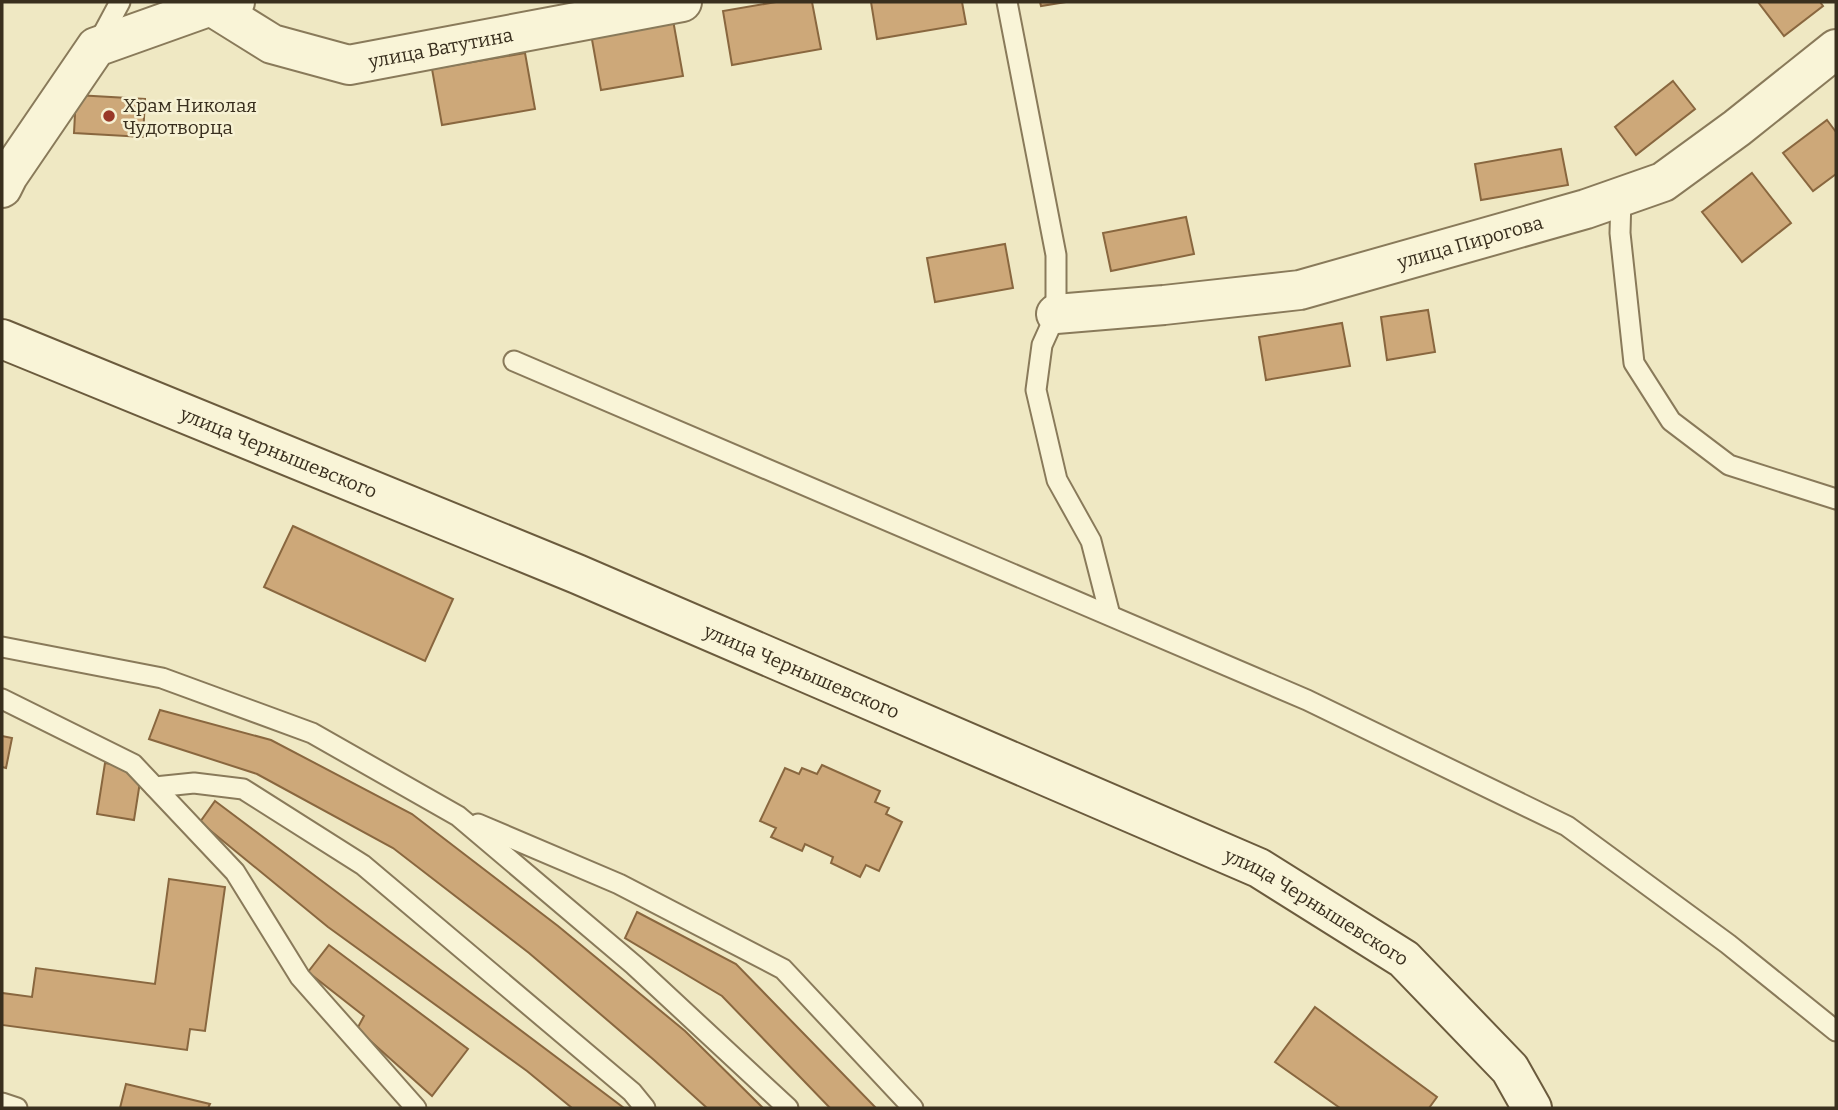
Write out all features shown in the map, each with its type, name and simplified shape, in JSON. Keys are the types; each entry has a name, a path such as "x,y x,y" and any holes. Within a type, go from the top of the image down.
{"main road":[{"name":"улица Ватутина","path":"96,47 225,4 272,44 349,65 682,2"},
{"path":"2,188 96,47"},
{"name":"улица Пирогова","path":"1056,314 1300,290 1586,209 1663,182 1737,128 1836,49"},
{"name":"улица Чернышевского","path":"2,339 577,574 1259,868 1404,959 1510,1069 1532,1108"}],"lane":[{"path":"96,47 120,2"},
{"path":"1007,2 1056,255 1056,314 1042,345 1036,390 1057,480 1091,541 1110,615"},
{"path":"1621,197 1620,233 1634,363 1671,421 1729,465 1836,499"},
{"path":"514,361 1307,700 1567,826 1728,944 1836,1031"},
{"path":"2,647 163,678 312,733 458,816 619,884 783,969 913,1108"},
{"path":"2,699 133,764 236,872 300,977 416,1108"},
{"path":"155,787 194,783 243,789 363,865 632,1092 645,1108"},
{"path":"458,816 634,965 788,1108"},
{"path":"2,1103 17,1108"}],"building":[{"path":"776,2 812,2 821,49 732,65 723,11"},
{"path":"871,2 962,2 966,24 877,39"},
{"path":"1040,2 1066,2 1041,6"},
{"path":"1758,2 1820,2 1823,6 1784,36"},
{"path":"673,20 683,76 601,90 591,34"},
{"path":"525,53 535,109 442,125 432,69"},
{"path":"1673,81 1695,109 1636,155 1615,127"},
{"name":"Храм Николая Чудотворца","path":"76,95 145,99 143,137 74,133"},
{"path":"1827,120 1836,132 1836,174 1813,191 1783,153"},
{"path":"1561,149 1568,185 1481,200 1475,164"},
{"path":"1752,173 1791,223 1742,262 1702,212"},
{"path":"1186,217 1194,254 1111,271 1103,233"},
{"path":"1005,244 1013,288 935,302 927,258"},
{"path":"1428,310 1435,352 1387,360 1381,317"},
{"path":"1342,323 1350,366 1266,380 1259,337"},
{"path":"293,526 453,599 425,661 264,587"},
{"path":"160,710 271,740 412,814 558,926 685,1031 763,1108 707,1108 529,953 393,848 257,774 149,739"},
{"path":"2,736 12,738 6,768 2,767"},
{"path":"105,763 142,769 134,820 97,814"},
{"path":"822,765 880,791 875,802 889,808 886,814 902,822 879,871 866,865 860,877 831,863 833,857 805,844 802,851 771,837 776,828 760,821 785,768 799,774 802,768 817,774"},
{"path":"215,801 624,1108 572,1108 527,1071 328,927 200,822"},
{"path":"169,879 225,887 205,1031 190,1029 187,1050 2,1025 2,993 32,997 36,968 155,984"},
{"path":"637,912 736,964 876,1108 830,1108 722,996 625,938"},
{"path":"329,945 468,1049 432,1096 357,1029 364,1016 308,972"},
{"path":"1315,1007 1437,1097 1429,1108 1340,1108 1275,1062"},
{"path":"126,1084 210,1104 208,1108 120,1108"}],"place":[{"name":"Храм Николая Чудотворца","path":"109,116"}]}
